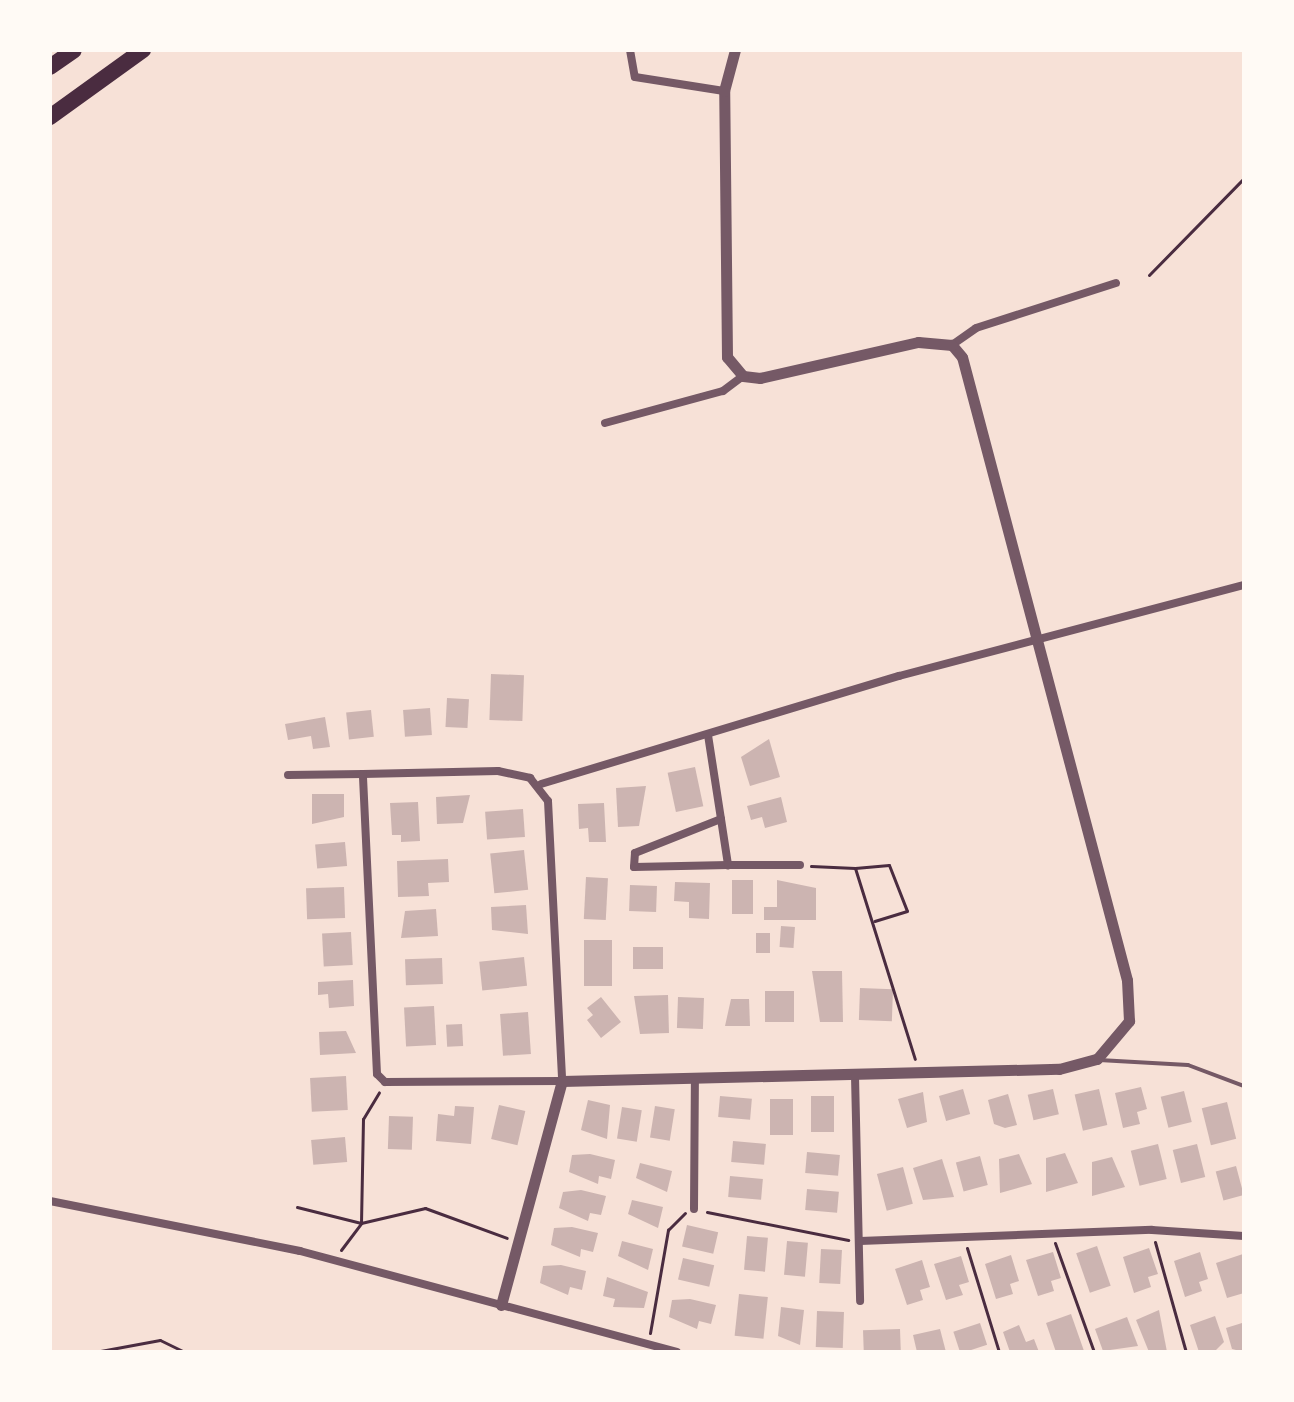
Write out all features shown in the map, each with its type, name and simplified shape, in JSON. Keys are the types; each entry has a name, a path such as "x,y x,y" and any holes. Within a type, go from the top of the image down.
{"highway":[{"path":"50,67 74,50"},
{"path":"50,117 143,50"}],"street":[{"path":"630,50 635,77 724,91"},
{"path":"735,50 724,91 724,343 743,376"},
{"path":"605,423 723,391 743,376 775,377 918,342 952,345 976,328 1116,283"},
{"path":"363,774 377,1074 385,1082 855,1076 1059,1069 1097,1059 1122,1036 1131,1002 969,373 952,345"},
{"path":"288,775 498,771 541,784 1244,585"},
{"path":"708,735 728,865"},
{"path":"501,1305 562,1081 551,819 541,784"},
{"path":"721,819 635,853 634,867 800,865"},
{"path":"855,1076 860,1301"},
{"path":"694,1209 695,1078"},
{"path":"50,1201 335,1260 677,1352"},
{"path":"860,1241 1152,1230 1244,1236"}],"lane":[{"path":"1097,1059 1188,1065 1244,1086"}],"path":[{"path":"1149,275 1244,178"},
{"path":"800,865 855,868 889,865 907,911 875,921"},
{"path":"855,868 875,921 919,1073"},
{"path":"335,1260 361,1223 363,1119 385,1082"},
{"path":"297,1207 361,1223 425,1208 517,1242"},
{"path":"648,1344 668,1230 694,1209 860,1241"},
{"path":"1152,1230 1186,1352"},
{"path":"1051,1232 1094,1352"},
{"path":"963,1237 999,1352"},
{"path":"95,1352 160,1340 185,1352"}],"building":[{"path":"491,674 524,675 522,721 489,720"},
{"path":"447,698 469,699 467,728 445,727"},
{"path":"430,708 432,735 405,737 403,710"},
{"path":"371,710 374,737 349,739 346,713"},
{"path":"325,717 330,747 313,749 311,736 288,740 285,724"},
{"path":"769,739 780,777 750,786 741,757"},
{"path":"695,767 703,806 676,812 668,773"},
{"path":"646,786 639,826 618,827 616,788"},
{"path":"312,794 344,794 344,817 312,824"},
{"path":"470,795 463,823 437,824 436,797"},
{"path":"781,797 787,822 765,828 762,817 751,820 747,806"},
{"path":"418,802 420,841 401,842 401,835 392,835 390,803"},
{"path":"604,803 606,842 589,842 588,828 579,829 578,804"},
{"path":"523,809 525,837 487,840 485,812"},
{"path":"345,842 347,866 317,869 315,845"},
{"path":"524,850 528,890 494,893 490,854"},
{"path":"448,859 449,882 428,883 429,896 398,897 397,861"},
{"path":"586,877 608,878 606,920 584,919"},
{"path":"732,880 753,880 753,914 732,914"},
{"path":"777,880 816,888 816,920 764,920 764,907 777,907"},
{"path":"675,882 710,883 709,919 689,918 689,902 674,901"},
{"path":"630,885 657,886 656,912 629,911"},
{"path":"344,887 345,918 307,919 306,888"},
{"path":"526,905 528,934 492,930 491,907"},
{"path":"436,909 438,936 401,938 405,911"},
{"path":"781,926 795,927 794,948 780,947"},
{"path":"351,932 353,965 324,966 322,934"},
{"path":"756,933 770,933 770,953 756,953"},
{"path":"584,940 612,940 612,986 584,986"},
{"path":"633,947 663,947 663,969 633,969"},
{"path":"524,957 527,986 482,991 479,962"},
{"path":"442,958 443,984 406,985 405,959"},
{"path":"812,971 842,971 843,1022 820,1022"},
{"path":"353,980 354,1006 329,1008 328,994 318,995 318,982"},
{"path":"860,988 893,989 892,1021 859,1020"},
{"path":"765,991 794,991 794,1022 765,1022"},
{"path":"668,995 669,1033 640,1034 634,996"},
{"path":"601,997 621,1022 601,1038 587,1020 593,1015 587,1008"},
{"path":"678,997 704,998 703,1029 677,1028"},
{"path":"731,999 749,999 750,1026 725,1026"},
{"path":"434,1006 436,1045 406,1047 404,1008"},
{"path":"528,1012 531,1054 503,1056 500,1014"},
{"path":"462,1024 463,1046 447,1047 446,1025"},
{"path":"346,1031 356,1053 320,1055 319,1032"},
{"path":"346,1076 348,1110 312,1112 310,1078"},
{"path":"1141,1087 1147,1109 1137,1112 1140,1124 1123,1128 1115,1093"},
{"path":"963,1089 970,1114 946,1121 939,1096"},
{"path":"1053,1089 1059,1114 1034,1120 1028,1095"},
{"path":"1099,1089 1107,1125 1083,1131 1075,1095"},
{"path":"1184,1091 1192,1122 1168,1128 1161,1097"},
{"path":"923,1092 927,1122 907,1128 898,1099"},
{"path":"1008,1094 1017,1125 1005,1128 994,1124 988,1100"},
{"path":"720,1096 752,1099 750,1120 718,1117"},
{"path":"811,1096 834,1096 834,1132 811,1132"},
{"path":"770,1099 793,1099 793,1135 770,1135"},
{"path":"588,1100 610,1105 607,1139 581,1130"},
{"path":"1227,1102 1236,1139 1211,1145 1202,1108"},
{"path":"499,1105 525,1111 517,1145 491,1139"},
{"path":"455,1106 474,1107 471,1144 436,1141 438,1114 454,1116"},
{"path":"655,1106 675,1109 670,1141 650,1138"},
{"path":"622,1107 642,1110 637,1142 617,1139"},
{"path":"389,1116 413,1117 412,1150 388,1149"},
{"path":"345,1137 347,1162 313,1165 311,1140"},
{"path":"733,1141 766,1144 764,1165 731,1162"},
{"path":"1158,1144 1167,1179 1140,1186 1131,1151"},
{"path":"1197,1144 1205,1177 1181,1183 1173,1150"},
{"path":"807,1152 840,1155 838,1176 805,1173"},
{"path":"1065,1153 1078,1183 1046,1192 1046,1158"},
{"path":"590,1154 615,1160 611,1179 599,1176 598,1184 569,1172 572,1155"},
{"path":"1019,1154 1032,1184 1000,1193 999,1159"},
{"path":"980,1156 988,1185 964,1191 956,1162"},
{"path":"1112,1157 1125,1187 1092,1196 1092,1162"},
{"path":"942,1159 954,1197 923,1200 913,1168"},
{"path":"640,1163 672,1171 667,1192 636,1178"},
{"path":"1236,1166 1244,1195 1223,1200 1216,1171"},
{"path":"903,1167 913,1204 887,1211 877,1174"},
{"path":"730,1176 763,1179 761,1200 728,1197"},
{"path":"807,1189 839,1192 837,1213 805,1210"},
{"path":"581,1190 606,1196 601,1215 590,1213 588,1221 559,1208 563,1192"},
{"path":"632,1200 663,1207 658,1228 628,1214"},
{"path":"687,1225 718,1232 713,1254 682,1246"},
{"path":"572,1227 598,1233 593,1252 581,1249 580,1257 551,1245 554,1228"},
{"path":"747,1236 768,1238 765,1272 744,1270"},
{"path":"622,1241 653,1249 648,1270 618,1256"},
{"path":"787,1241 808,1243 805,1277 784,1275"},
{"path":"1097,1246 1111,1286 1090,1293 1076,1253"},
{"path":"1149,1248 1158,1274 1148,1277 1151,1287 1134,1293 1123,1257"},
{"path":"821,1249 842,1250 840,1284 819,1283"},
{"path":"1053,1252 1061,1278 1051,1281 1054,1291 1038,1296 1026,1260"},
{"path":"1200,1252 1208,1279 1199,1282 1202,1291 1185,1297 1174,1261"},
{"path":"1243,1254 1244,1293 1227,1298 1216,1263"},
{"path":"1011,1255 1019,1281 1010,1284 1013,1294 996,1299 985,1264"},
{"path":"961,1256 969,1282 959,1285 963,1295 946,1300 934,1264"},
{"path":"683,1258 714,1265 709,1287 678,1279"},
{"path":"922,1260 930,1287 920,1290 923,1300 907,1305 895,1269"},
{"path":"561,1265 586,1271 582,1290 570,1287 568,1295 540,1283 543,1266"},
{"path":"607,1277 648,1292 644,1308 613,1307 615,1299 603,1296"},
{"path":"739,1294 768,1297 763,1339 735,1336"},
{"path":"690,1299 716,1305 711,1324 699,1321 697,1329 669,1317 672,1300"},
{"path":"781,1307 804,1310 800,1345 778,1336"},
{"path":"1159,1310 1167,1352 1149,1352 1136,1320"},
{"path":"817,1311 844,1312 843,1348 816,1347"},
{"path":"1071,1314 1084,1351 1056,1352 1046,1323"},
{"path":"1215,1316 1224,1342 1214,1352 1199,1352 1190,1325"},
{"path":"1127,1317 1138,1346 1103,1351 1095,1329"},
{"path":"980,1323 987,1345 960,1352 953,1332"},
{"path":"1242,1323 1244,1352 1232,1349 1226,1328"},
{"path":"1019,1325 1026,1342 1034,1339 1039,1352 1010,1352 1003,1332"},
{"path":"900,1329 901,1352 864,1352 863,1330"},
{"path":"940,1329 946,1352 917,1352 913,1335"}]}
